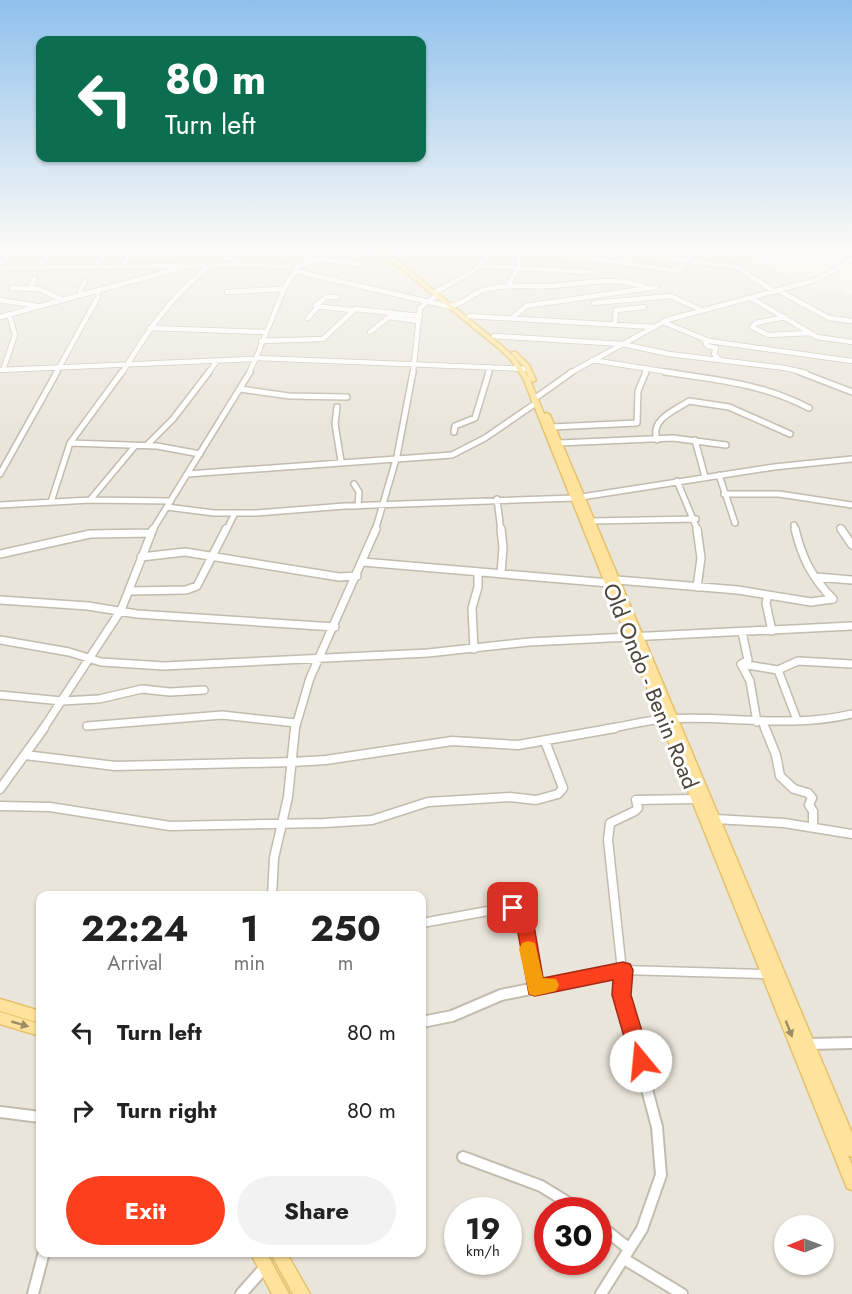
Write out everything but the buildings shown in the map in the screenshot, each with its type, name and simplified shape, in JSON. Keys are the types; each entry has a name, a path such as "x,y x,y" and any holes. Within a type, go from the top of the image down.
{"main road":[{"name":"Old Ondo - Benin Road","path":"454,307 494,336 523,367 613,582 640,636 696,800 768,966 808,1044 847,1129 852,1150"},
{"name":"Old Ondo - Benin Road","path":"454,307 523,367"},
{"name":"Old Ondo - Benin Road","path":"537,400 552,427 578,497 591,521 630,638 716,819 768,966 852,1183"},
{"path":"0,1005 36,1016"},
{"path":"0,1018 36,1029"},
{"path":"259,1257 281,1294"},
{"path":"283,1257 302,1294"}],"street":[{"path":"0,317 35,307"},
{"path":"0,474 92,307"},
{"path":"51,502 70,443 128,364 149,328 166,307"},
{"path":"0,789 62,701 121,610 151,533 241,388 276,307"},
{"path":"273,891 281,823 293,762 296,723 319,658 363,562 398,457 406,426 421,307"},
{"path":"512,318 524,307"},
{"path":"615,324 616,310 640,307"},
{"path":"694,307 699,310"},
{"path":"187,474 398,457 436,458 465,450 592,360 663,322 710,307"},
{"path":"768,307 819,338 852,342"},
{"path":"809,307 829,318 852,321"},
{"path":"308,318 317,308 371,310 420,318"},
{"path":"261,342 323,339 332,335 352,310"},
{"path":"371,310 392,317 420,318"},
{"path":"9,314 16,326 16,340 1,370 254,359 523,367"},
{"path":"469,316 654,327"},
{"path":"370,332 392,317"},
{"path":"785,317 756,322 752,327 768,335 810,333"},
{"path":"663,322 705,341 852,362"},
{"path":"149,328 265,332"},
{"path":"494,336 622,344 669,354 795,370 852,392"},
{"path":"705,341 707,346 716,348 714,352 719,359"},
{"path":"147,446 173,419 217,360"},
{"path":"592,360 761,387 789,397 809,408"},
{"path":"454,432 455,426 475,418 486,367"},
{"path":"552,427 637,423 638,391 647,369"},
{"path":"241,388 289,396 347,397"},
{"path":"657,440 654,431 657,422 689,401 729,407 790,434"},
{"path":"337,407 335,424 341,461"},
{"path":"559,443 695,440 726,445"},
{"path":"695,440 705,477"},
{"path":"70,443 147,446 200,454"},
{"path":"90,500 135,446"},
{"path":"0,504 90,500 169,504 235,513 496,499 578,497 718,475 852,459"},
{"path":"718,475 735,523"},
{"path":"677,482 696,519 702,555 697,587"},
{"path":"354,484 359,492 358,506"},
{"path":"724,494 778,494 852,505"},
{"path":"496,499 503,547 501,574"},
{"path":"130,591 192,589 197,586 212,555 229,531 235,513"},
{"path":"591,521 696,519"},
{"path":"363,562 697,587 811,602 833,599 819,585 803,560 794,525"},
{"path":"840,528 852,545"},
{"path":"0,554 78,536 151,533"},
{"path":"141,557 185,552 339,577 357,576"},
{"path":"474,649 472,608 478,587 478,572"},
{"path":"816,577 852,579"},
{"path":"768,595 766,603 772,631"},
{"path":"0,600 121,610 137,614 201,620 290,622 335,627"},
{"path":"0,640 101,662 146,666 474,649 529,642 852,626"},
{"path":"741,664 748,660 742,632"},
{"path":"741,664 778,670 798,662 852,664"},
{"path":"741,664 750,681 760,722 786,782 794,789 808,793 812,798 809,806 813,812 813,825"},
{"path":"778,670 797,720"},
{"path":"0,695 62,701 99,699 142,689 170,692 204,690"},
{"path":"25,755 114,766 293,762 326,760 452,741 518,745 670,719 760,722 835,718 852,714"},
{"path":"87,726 133,725 222,716 296,723"},
{"path":"0,806 50,807 170,826 372,820 428,802 510,797 536,800 558,794 563,788 544,741"},
{"path":"601,1294 642,1229 655,1198 661,1175 661,1156 646,1077 622,995 623,970 609,840 610,822 618,816 633,814 638,808 636,800 696,800"},
{"path":"716,819 813,825 852,834"},
{"path":"426,922 499,909 521,910 535,988"},
{"path":"426,1021 452,1016 501,995 623,970 768,966"},
{"path":"808,1044 852,1043"},
{"path":"0,1112 36,1116"},
{"path":"463,1157 541,1186 559,1197"},
{"path":"612,1239 626,1254 682,1294"},
{"path":"33,1294 43,1257"},
{"path":"241,1294 264,1267"}],"shaded area":[{"path":"0,307 852,307 852,1294 0,1294"}],"slow traffic":[{"path":"528,949 535,988 549,985"}],"route":[{"path":"513,908 521,910 523,914 535,988 623,970 622,995 641,1061"}]}
